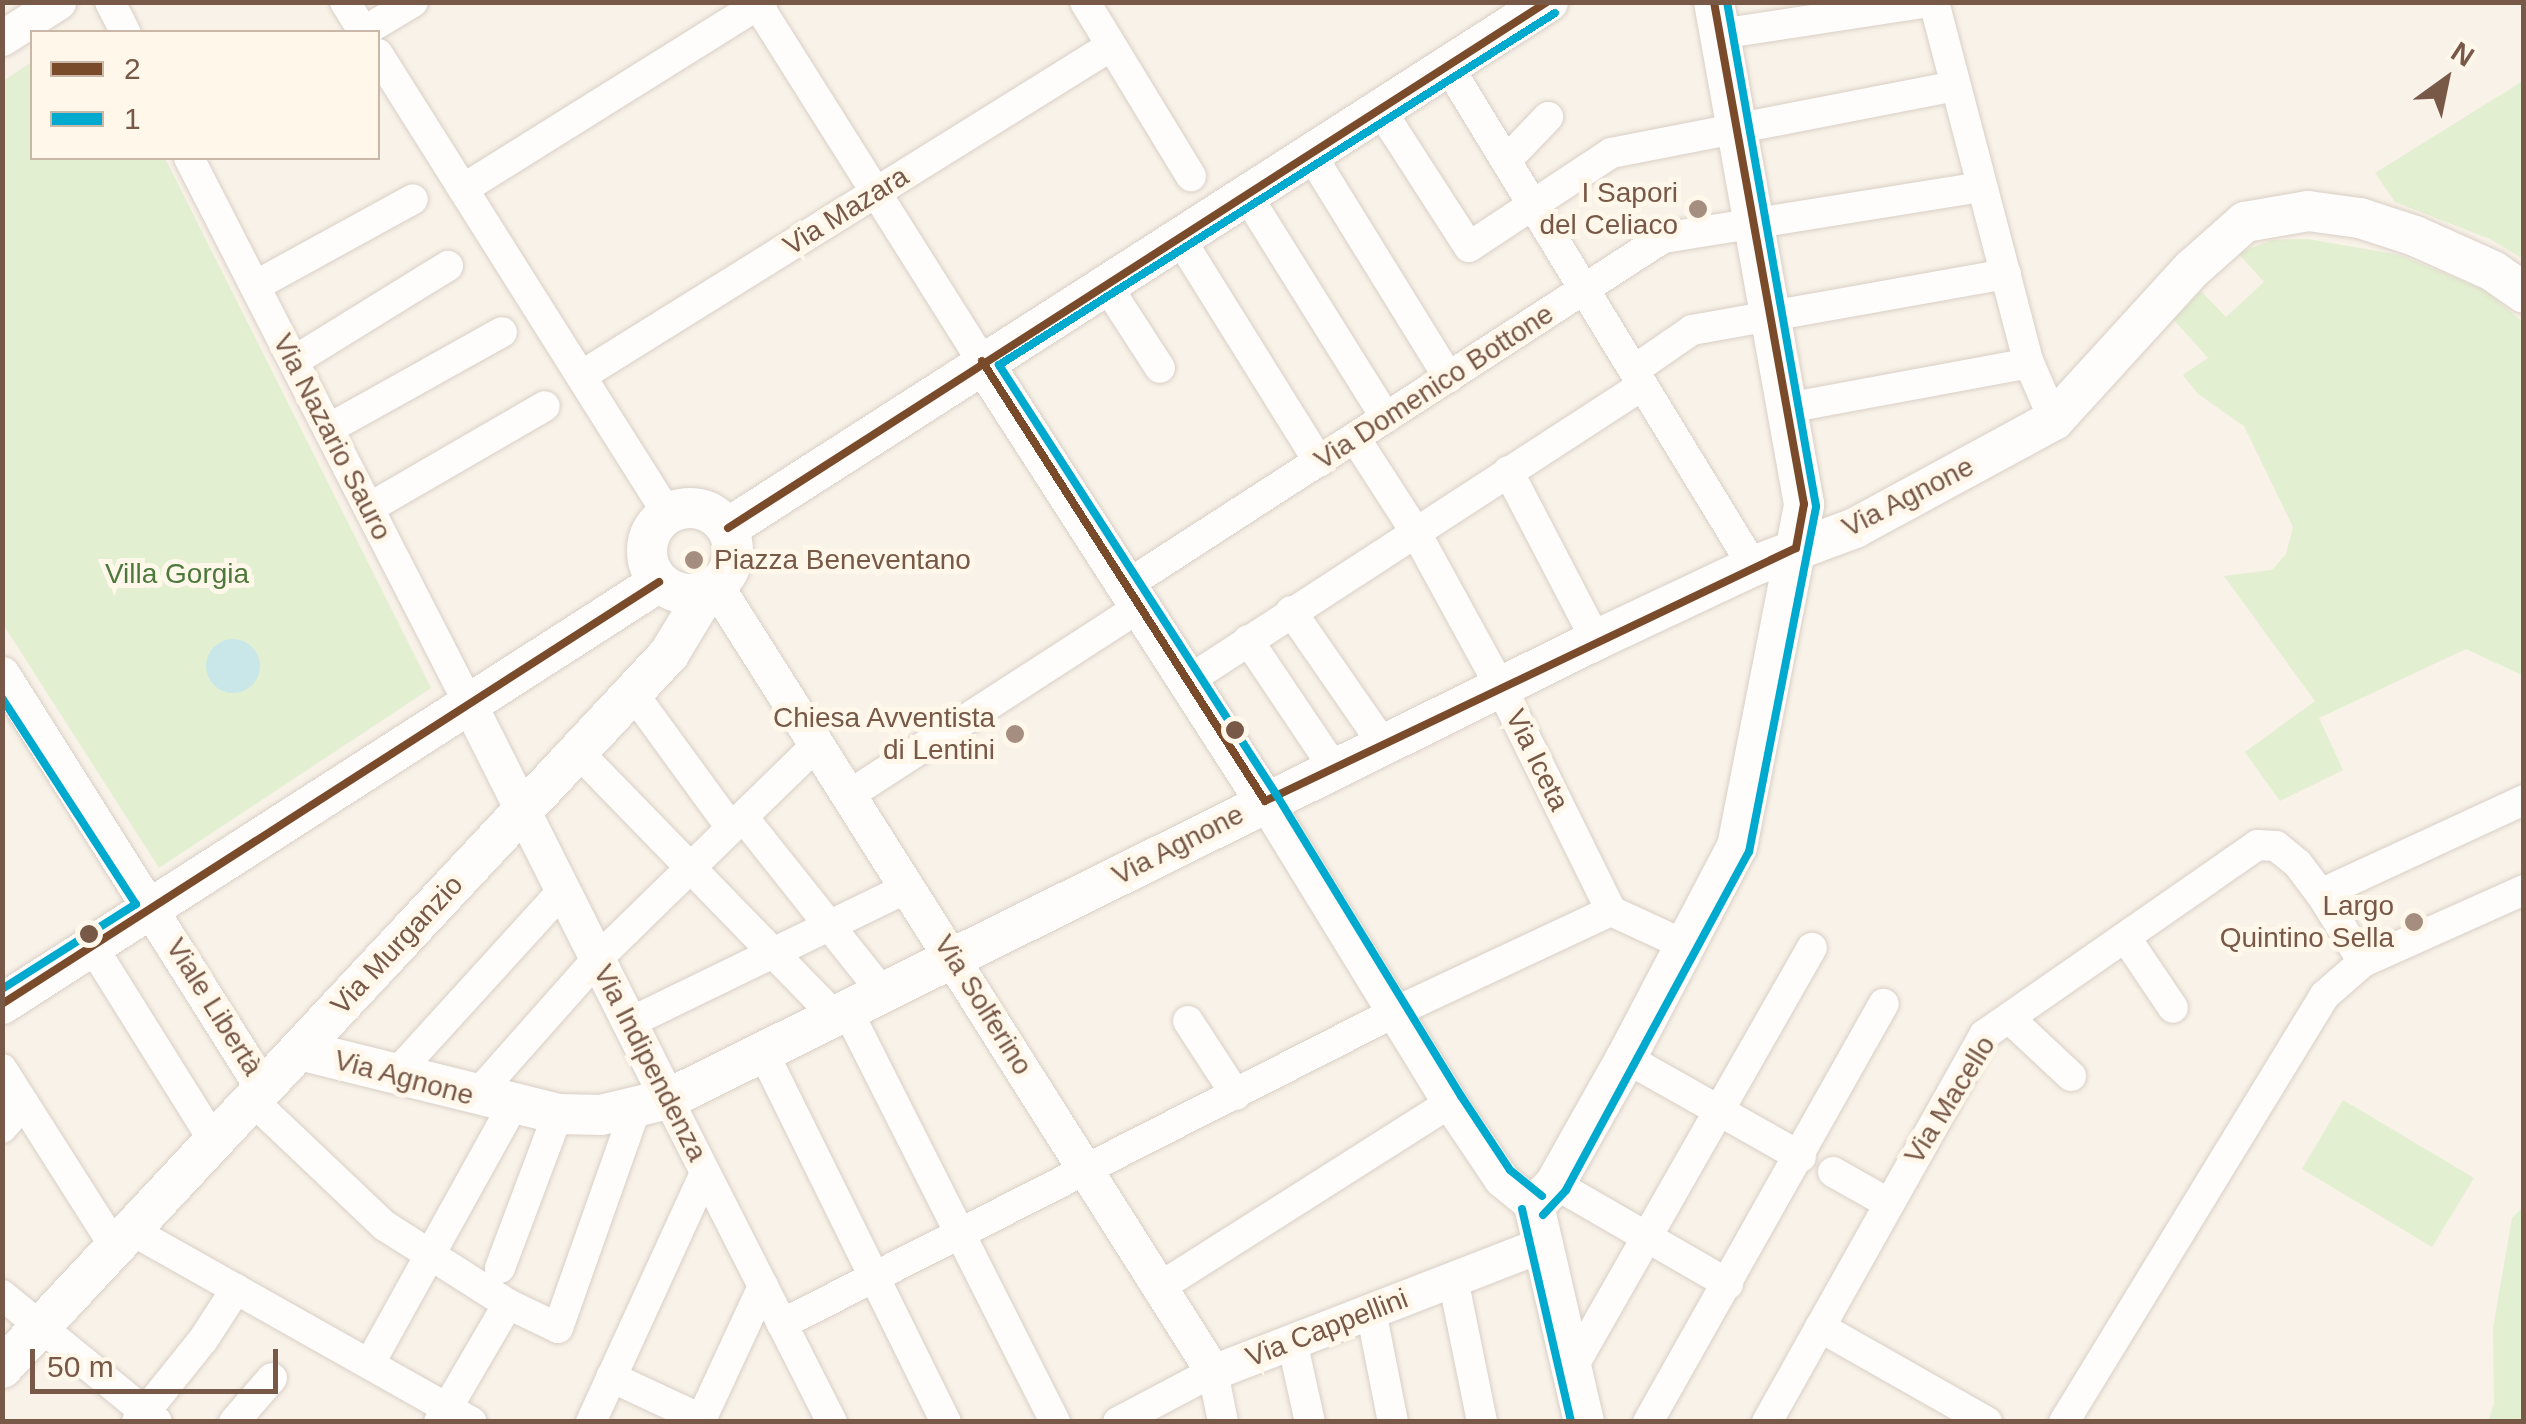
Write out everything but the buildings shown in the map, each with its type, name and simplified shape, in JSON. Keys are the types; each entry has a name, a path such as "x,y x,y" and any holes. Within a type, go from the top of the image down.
{"main road":[{"path":"728,528 982,361 1548,2"},
{"path":"1584,1422 1543,1212 1737,847 1778,618 1804,504 1717,18"},
{"name":"Via Agnone","path":"300,1050 558,1114 600,1115 652,1102 764,1052 1265,800 1596,640 1753,566 1855,528 2054,420 2192,269 2245,222 2308,211 2360,218 2492,270 2524,292"},
{"path":"982,361 1265,800"},
{"path":"694,507 719,517 728,528 734,560 711,589 677,592 660,582 647,553 656,524 667,513 694,507"},
{"path":"1753,566 1778,618"},
{"path":"2,1004 660,582"},
{"name":"Via Murganzio","path":"2,1368 670,654 711,589"}],"street":[{"path":"2,38 58,2"},
{"path":"110,2 124,30"},
{"path":"345,2 362,30"},
{"path":"366,30 413,2"},
{"path":"1085,2 1192,176"},
{"path":"1717,18 1932,2 2029,363 2054,420"},
{"path":"463,189 759,4 874,194 982,361"},
{"name":"Via Mazara","path":"581,376 1112,46"},
{"path":"380,57 667,513"},
{"path":"1448,66 1753,566"},
{"path":"1380,109 1468,247 1612,154 1956,86"},
{"path":"1506,161 1548,117"},
{"path":"1310,154 1449,378"},
{"name":"Via Nazario Sauro","path":"193,164 469,704"},
{"name":"Via Domenico Bottone","path":"849,794 1319,462 1663,238 1982,187"},
{"path":"1246,194 1386,418"},
{"path":"255,286 413,198"},
{"path":"1179,236 1319,462"},
{"path":"294,361 448,266"},
{"path":"1181,668 1248,640 1508,470 1638,378 1692,330 2006,274"},
{"path":"1106,283 1160,368"},
{"path":"328,429 502,332"},
{"path":"1786,408 2029,363"},
{"path":"369,508 545,406"},
{"name":"Via Iceta","path":"1355,438 1415,531 1501,688 1611,911"},
{"path":"1508,470 1596,640"},
{"name":"Via Solferino","path":"711,589 817,744 1213,1372"},
{"path":"1291,611 1383,744"},
{"path":"1248,640 1334,768"},
{"name":"Viale Libertà","path":"2,674 153,908 258,1094"},
{"path":"632,692 884,993"},
{"name":"Via Indipendenza","path":"469,704 629,1023 652,1102 705,1173 832,1422"},
{"path":"370,1363 430,1256 494,1101 597,959 817,744"},
{"path":"576,752 772,953 841,1014 962,1234 1055,1422"},
{"path":"1265,800 1450,1104 1501,1180 1543,1212 1649,1239 1728,1284"},
{"path":"2322,894 2524,800"},
{"name":"Via Macello","path":"1767,1422 1984,1034 2257,846 2276,846 2298,864 2322,894 2363,962"},
{"path":"629,1023 908,887"},
{"path":"394,1076 562,890"},
{"path":"2064,1422 2324,995 2363,962 2524,890"},
{"path":"782,1324 1394,1012 1611,911 1685,945"},
{"path":"2126,938 2173,1008"},
{"path":"92,946 214,1141"},
{"path":"1571,1370 1812,948"},
{"path":"1648,1422 1802,1158 1884,1004"},
{"path":"2009,1018 2071,1076"},
{"path":"1188,1020 1236,1095"},
{"path":"764,1052 946,1422"},
{"path":"1626,1058 1802,1158"},
{"path":"2,1069 123,1238 236,1289 370,1363 453,1417 508,1304"},
{"path":"258,1094 385,1226 508,1304 558,1328 652,1102"},
{"path":"2,1128 24,1102"},
{"path":"1160,1287 1450,1104"},
{"path":"500,1268 558,1114"},
{"path":"1833,1172 1888,1203"},
{"path":"592,1422 705,1173"},
{"name":"Via Cappellini","path":"1118,1422 1160,1412 1213,1372 1453,1279 1543,1212"},
{"path":"1453,1279 1482,1422"},
{"path":"611,1377 700,1420 763,1286"},
{"path":"2,1294 146,1418 236,1289"},
{"path":"1371,1310 1393,1422"},
{"path":"1820,1327 1987,1422"},
{"path":"1292,1341 1310,1422"},
{"path":"1213,1372 1223,1422"},
{"path":"234,1422 272,1378"},
{"path":"803,1422 816,1390"}],"green space":[{"name":"Villa Gorgia","path":"30,63 30,160 166,160 431,688 159,868 3,624 3,81"},
{"path":"2523,81 2523,259 2490,239 2395,202 2375,173"},
{"path":"2308,239 2400,255 2484,290 2523,322 2523,694 2522,675 2466,649 2319,718 2343,770 2280,801 2245,752 2315,701 2224,576 2272,570 2286,554 2293,527 2244,426 2198,394 2183,375 2208,358 2173,319 2201,291 2226,317 2264,282 2238,253 2272,240"},
{"path":"2343,1100 2474,1178 2432,1247 2302,1169"},
{"path":"2523,1207 2523,1421 2488,1421 2494,1404 2493,1328 2512,1218"}],"water":[{"path":"233,639 252,647 260,666 252,685 233,693 214,685 206,666 214,647"}],"transit line":[{"name":"2","path":"728,528 1547,2"},
{"name":"2","path":"1714,2 1804,504 1796,548"},
{"name":"1","path":"1543,1215 1566,1190 1749,852 1816,506 1727,2"},
{"name":"1","path":"1542,1196 1510,1170 1461,1096 1276,794 999,365 1555,13"},
{"name":"2","path":"982,361 1265,801"},
{"name":"2","path":"1265,801 1796,548"},
{"name":"2","path":"2,1004 659,582"},
{"name":"1","path":"2,698 136,904 2,989"},
{"name":"1","path":"1522,1209 1571,1422"}],"place":[{"name":"I Sapori del Celiaco","path":"1698,209"},
{"name":"Piazza Beneventano","path":"694,560"},
{"name":"Chiesa Avventista di Lentini","path":"1015,734"},
{"name":"Largo Quintino Sella","path":"2414,922"}]}
